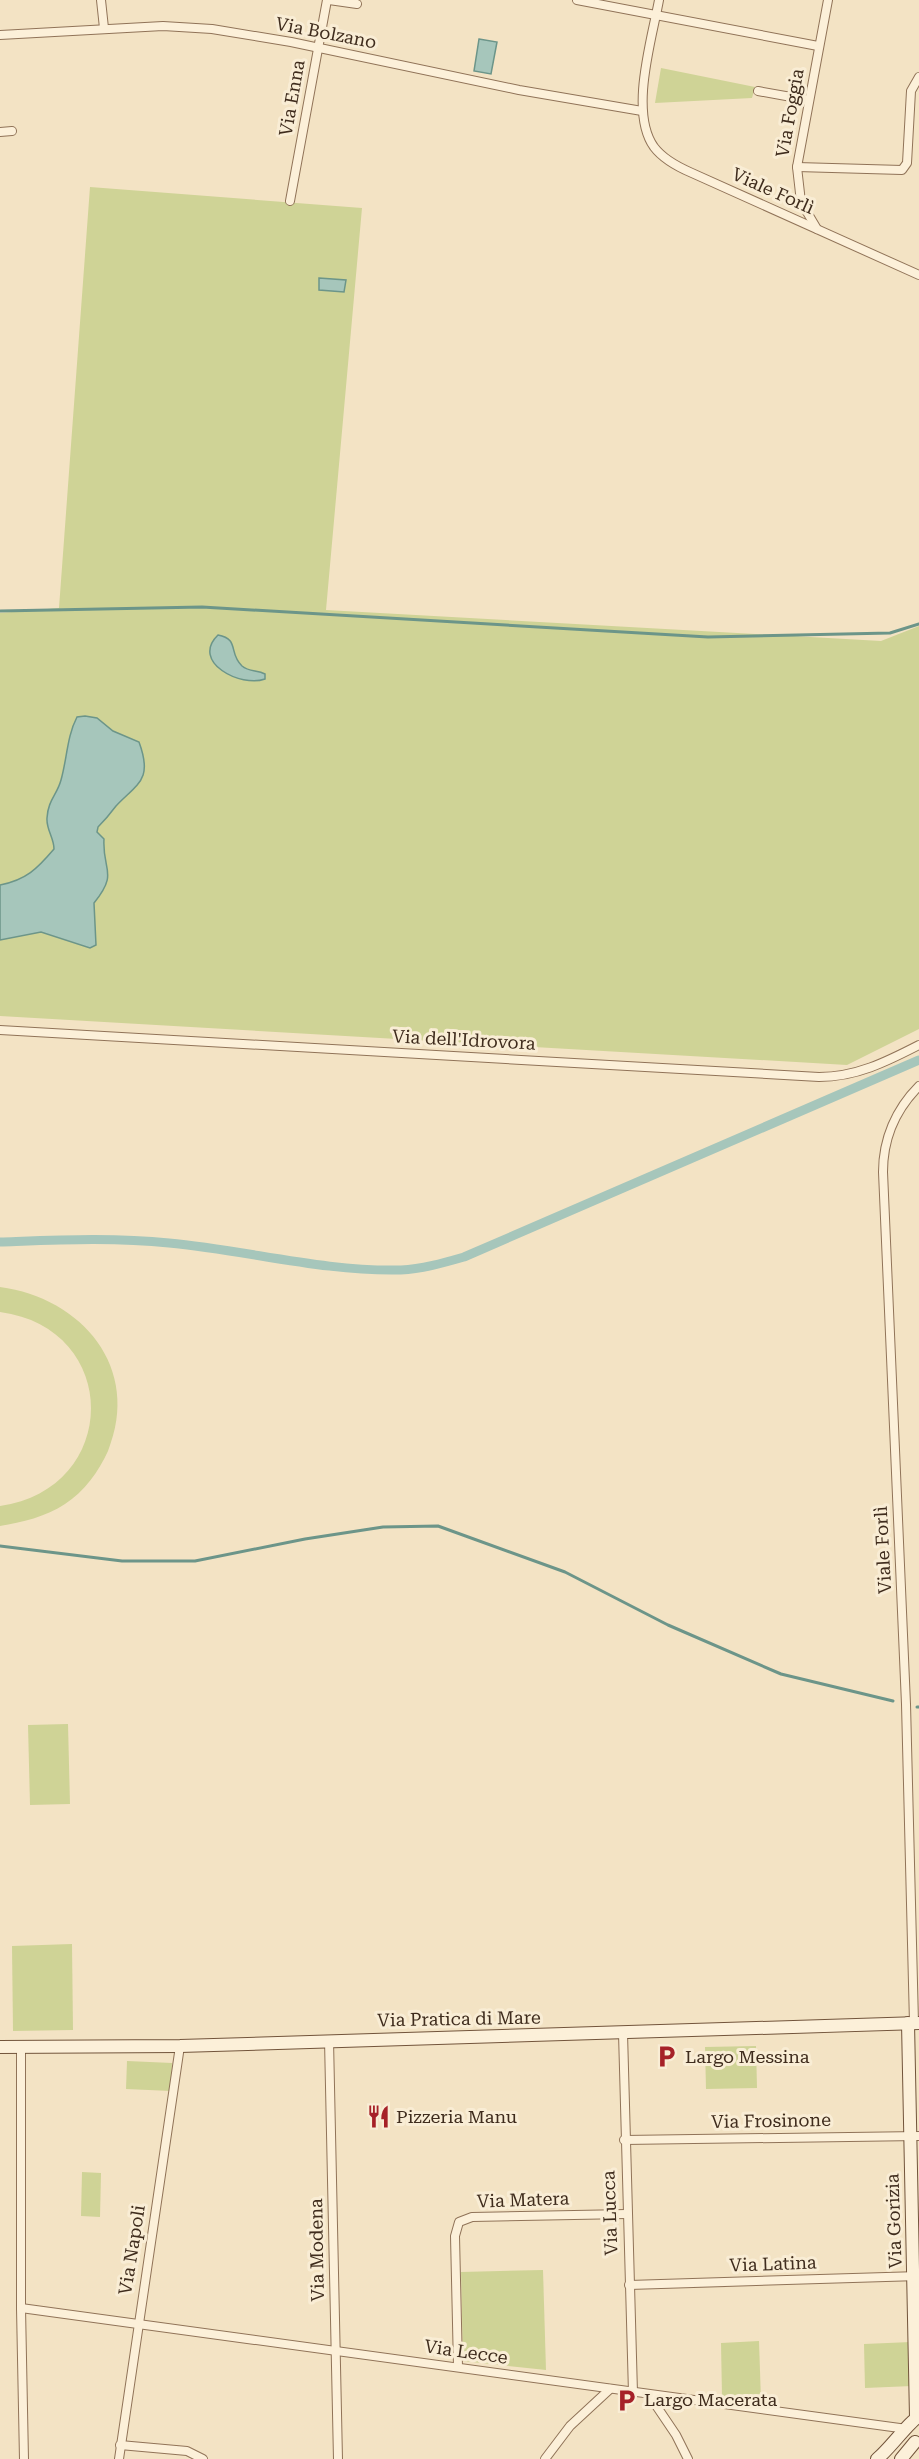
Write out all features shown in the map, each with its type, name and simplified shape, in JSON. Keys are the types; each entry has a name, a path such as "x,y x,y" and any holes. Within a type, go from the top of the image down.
{"street":[{"path":"101,0 104,28"},
{"path":"328,0 357,4"},
{"name":"Via Enna","path":"290,201 328,0"},
{"path":"577,0 818,46"},
{"path":"642,111 659,0"},
{"name":"Via Foggia","path":"817,229 801,202 797,167 828,0"},
{"name":"Via Bolzano","path":"0,35 104,28 194,27 318,47 506,87 642,111"},
{"path":"797,167 902,171 907,163 911,89 919,77"},
{"path":"758,91 808,100"},
{"name":"Viale Forlì","path":"642,111 651,141 666,158 692,173 919,275"},
{"path":"0,132 12,131"},
{"name":"Via dell'Idrovora","path":"0,1030 819,1077 836,1077 868,1070 919,1045"},
{"name":"Viale Forlì","path":"914,2023 906,1704 883,1172 886,1144 891,1127 906,1101 919,1086"},
{"name":"Via Pratica di Mare","path":"0,2047 180,2046 914,2023"},
{"name":"Via Gorizia","path":"914,2023 918,2417"},
{"name":"Via Lucca","path":"622,2033 633,2392"},
{"name":"Via Modena","path":"329,2040 338,2459"},
{"path":"21,2046 21,2308 24,2459"},
{"name":"Via Napoli","path":"119,2459 180,2046"},
{"name":"Via Frosinone","path":"624,2140 914,2136"},
{"name":"Via Matera","path":"458,2367 454,2236 459,2222 472,2217 627,2214"},
{"name":"Via Latina","path":"629,2286 916,2276"},
{"name":"Via Lecce","path":"21,2308 907,2429"},
{"path":"545,2459 575,2421 610,2389"},
{"path":"649,2395 676,2435 688,2459"},
{"path":"877,2459 907,2429 910,2421 918,2417"},
{"path":"901,2459 917,2443 909,2437 907,2429"},
{"path":"120,2445 191,2452 203,2459"}],"green space":[{"path":"661,68 755,87 752,98 655,103"},
{"path":"90,187 362,208 326,610 881,641 919,626 919,1029 847,1065 0,1016 0,613 59,608"},
{"path":"0,1287 30,1294 56,1306 79,1322 98,1342 110,1366 117,1392 116,1421 108,1451 85,1487 58,1509 25,1521 0,1526 0,1506 40,1493 68,1471 85,1441 91,1409 86,1376 68,1347 40,1324 0,1312"},
{"path":"68,1724 70,1804 30,1805 28,1725"},
{"path":"72,1944 73,2030 13,2031 12,1946"},
{"path":"756,2046 757,2088 706,2089 705,2047"},
{"path":"127,2061 172,2063 171,2091 126,2089"},
{"path":"82,2172 101,2173 100,2217 81,2216"},
{"path":"543,2270 546,2370 463,2361 461,2272"},
{"path":"759,2341 761,2401 722,2396 721,2343"},
{"path":"911,2342 912,2386 865,2388 864,2344"}],"water":[{"path":"479,39 497,42 491,74 474,71"},
{"path":"319,278 346,280 344,292 319,290"},
{"path":"218,635 232,643 235,656 242,666 265,674 265,679 244,680 222,671 210,655 211,645"},
{"path":"77,717 97,718 113,731 139,742 144,765 144,773 137,786 98,827 97,832 104,839 108,878 102,893 94,903 96,945 90,948 41,932 0,940 0,885 30,873 54,849 47,822 48,812 61,780 74,724"}],"waterway":[{"path":"0,611 202,607 708,637 890,633 919,624"},
{"path":"0,1242 148,1241 198,1246 343,1268 401,1270 425,1267 464,1257 919,1060"},
{"path":"0,1546 122,1561 195,1561 305,1539 383,1527 438,1526 565,1572 668,1625 781,1674 893,1701"}],"place":[{"name":"Largo Messina","path":"667,2057"},
{"name":"Pizzeria Manu","path":"378,2117"},
{"name":"Largo Macerata","path":"626,2400"}]}
